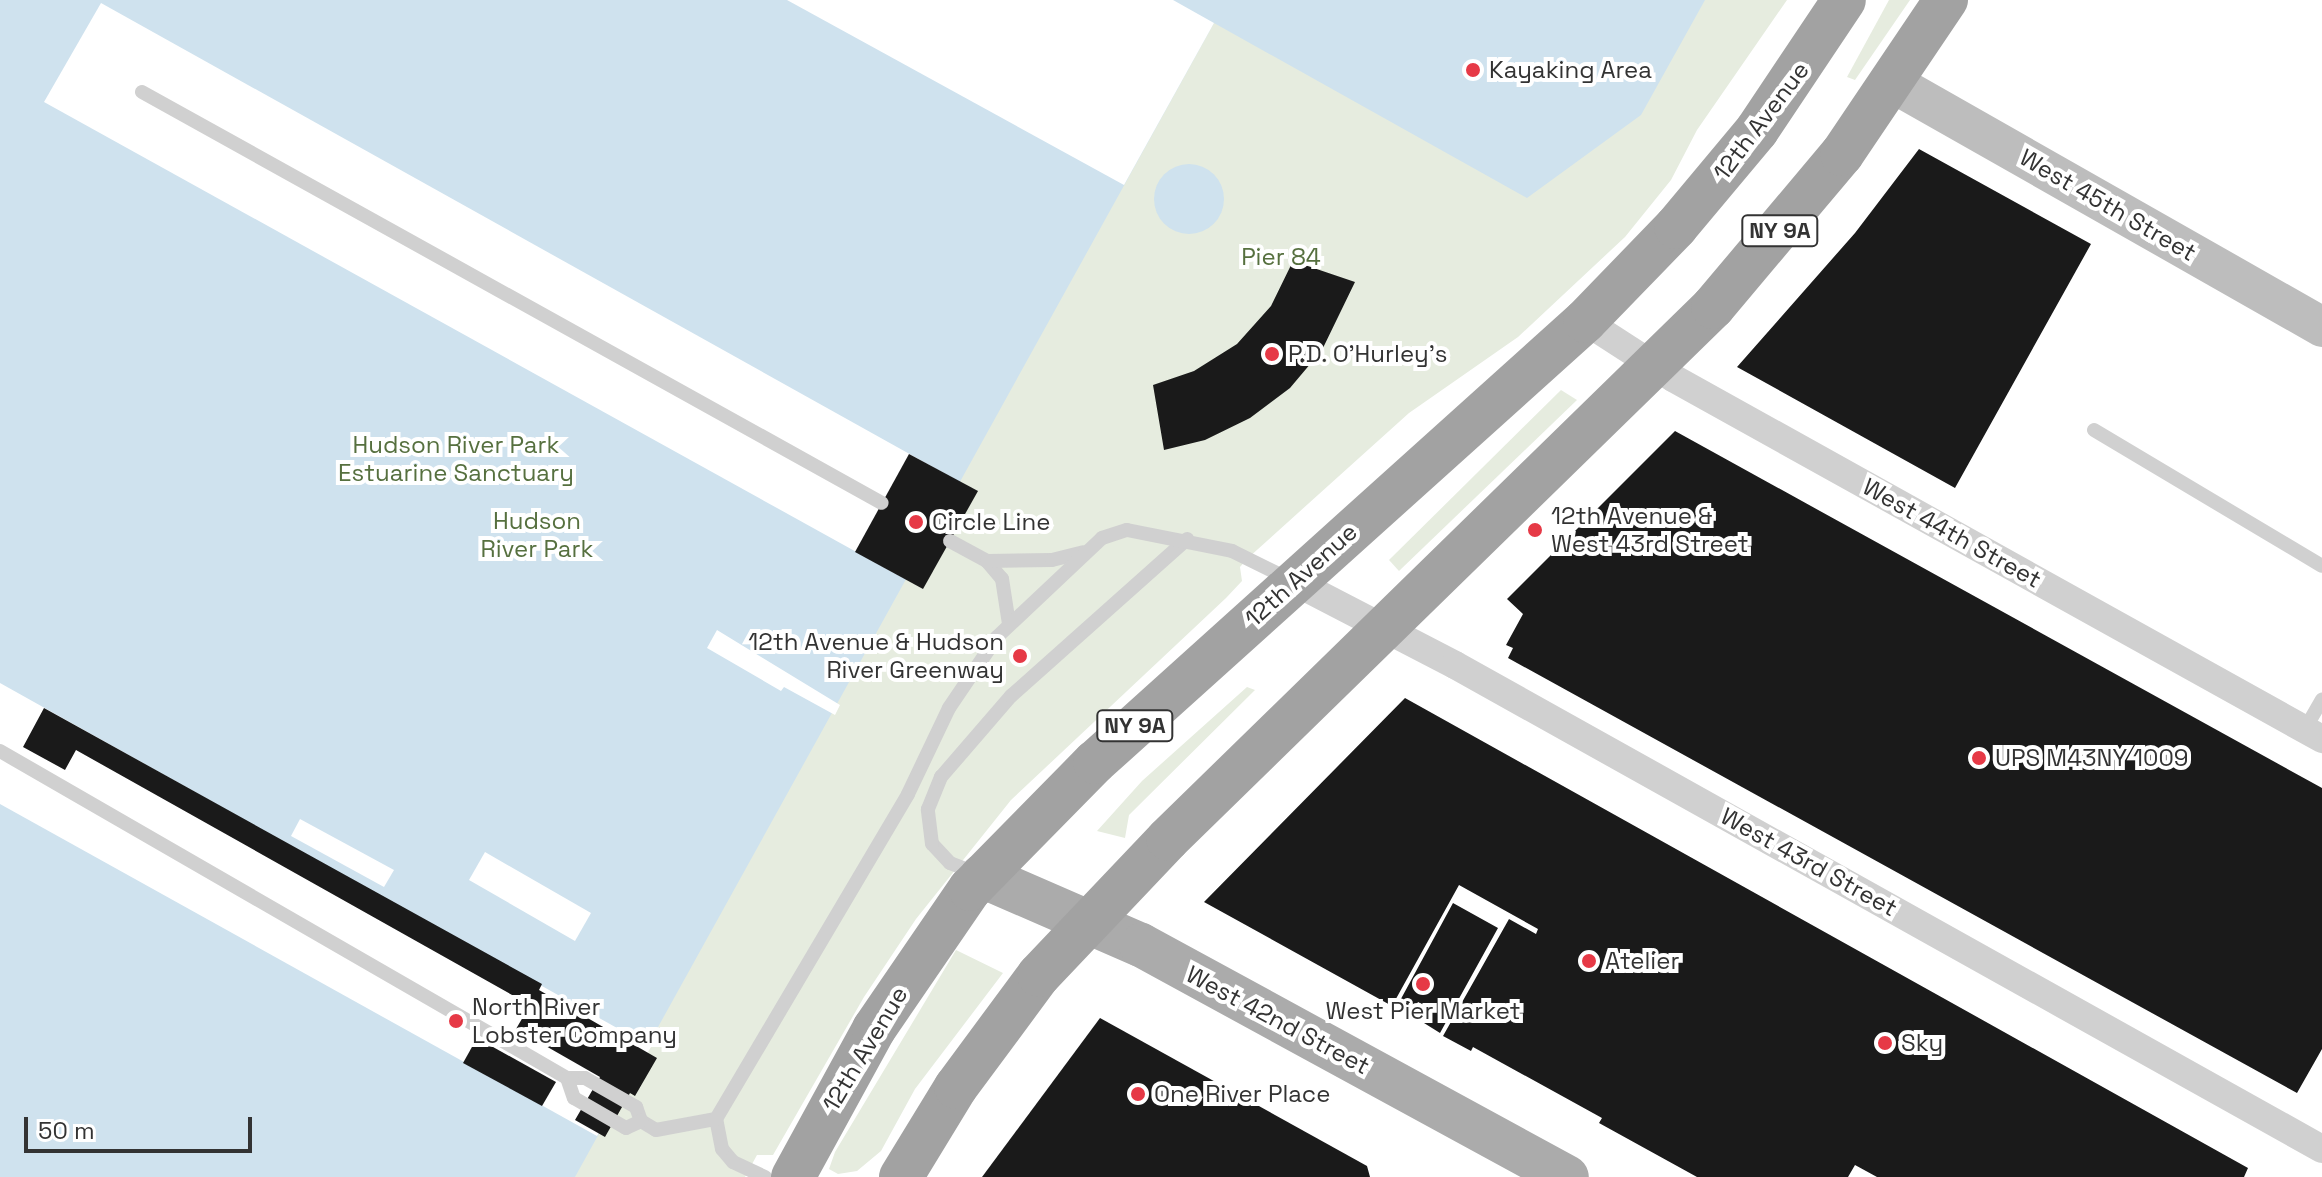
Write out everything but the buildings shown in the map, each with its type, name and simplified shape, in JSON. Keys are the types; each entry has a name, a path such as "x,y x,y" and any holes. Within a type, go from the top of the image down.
{"highway":[{"name":"12th Avenue","path":"793,1177 881,1018 944,921 982,876 1095,762 1585,321 1676,227 1757,130 1844,0"},
{"name":"NY 9A","path":"897,1175 979,1055 1039,975 1089,921 1652,366 1780,230 1893,83 1946,0"}],"main road":[{"name":"West 45th Street","path":"1893,83 2322,327"},
{"name":"West 42nd Street","path":"982,876 1089,921 1567,1177"}],"street":[{"name":"West 44th Street","path":"1585,321 1652,366 2313,734"},
{"name":"West 43rd Street","path":"1293,581 1386,629 2322,1149"}],"lane":[{"path":"142,92 882,503"},
{"path":"2094,430 2322,566"},
{"path":"765,1177 733,1162 722,1149 716,1119 901,806 949,708 1009,624 1109,534 1127,530 1187,539 1232,551 1293,581"},
{"path":"982,876 950,863 932,844 928,809 941,777 1011,696 1187,539"},
{"path":"950,541 987,561 1002,579 1009,624"},
{"path":"987,561 1052,560 1088,551"},
{"path":"2313,734 2322,699"},
{"path":"0,751 567,1078 585,1078 636,1107 641,1121 656,1130 716,1119"},
{"path":"567,1078 574,1098 626,1128 641,1121"}],"green space":[{"name":"Hudson River Park","path":"0,0 1787,0 1697,130 1671,180 1625,237 1518,337 1409,413 1248,558 1240,567 1242,581 1226,598 1011,800 916,919 864,997 773,1155 757,1155 745,1177 0,1177"},
{"path":"1889,0 1910,0 1855,80 1847,77"},
{"path":"1561,390 1577,400 1399,571 1389,560"},
{"path":"1247,687 1255,690 1129,815 1125,838 1097,831 1142,781"},
{"path":"956,950 1003,973 915,1089 881,1151 857,1171 838,1174 829,1169 835,1152"}],"water":[{"name":"Hudson River Park","path":"0,0 1705,0 1641,115 1527,198 1214,23 575,1177 0,1177"},
{"path":"1189,164 1214,174 1224,199 1214,224 1189,234 1164,224 1154,199 1164,174"}],"pier":[{"path":"787,0 1173,0 1214,23 1124,185"},
{"path":"101,3 958,481 907,580 44,102"},
{"path":"717,630 840,705 835,715 784,687 781,691 707,648"},
{"path":"0,683 651,1047 597,1136 0,804"},
{"path":"300,819 394,870 384,887 291,836"},
{"path":"485,852 591,913 575,941 469,880"}],"place":[{"name":"Kayaking Area","path":"1473,70"},
{"name":"P.D. O'Hurley's","path":"1272,354"},
{"name":"Circle Line","path":"916,522"},
{"name":"12th Avenue & West 43rd Street","path":"1535,530"},
{"name":"12th Avenue & Hudson River Greenway","path":"1020,656"},
{"name":"UPS M43NY 1009","path":"1979,758"},
{"name":"Atelier","path":"1589,961"},
{"name":"West Pier Market","path":"1423,984"},
{"name":"North River Lobster Company","path":"456,1021"},
{"name":"Sky","path":"1885,1043"},
{"name":"One River Place","path":"1138,1094"}],"park label":[{"name":"Pier 84","path":"1281,257"},
{"name":"Hudson River Park Estuarine Sanctuary","path":"456,459"}]}
